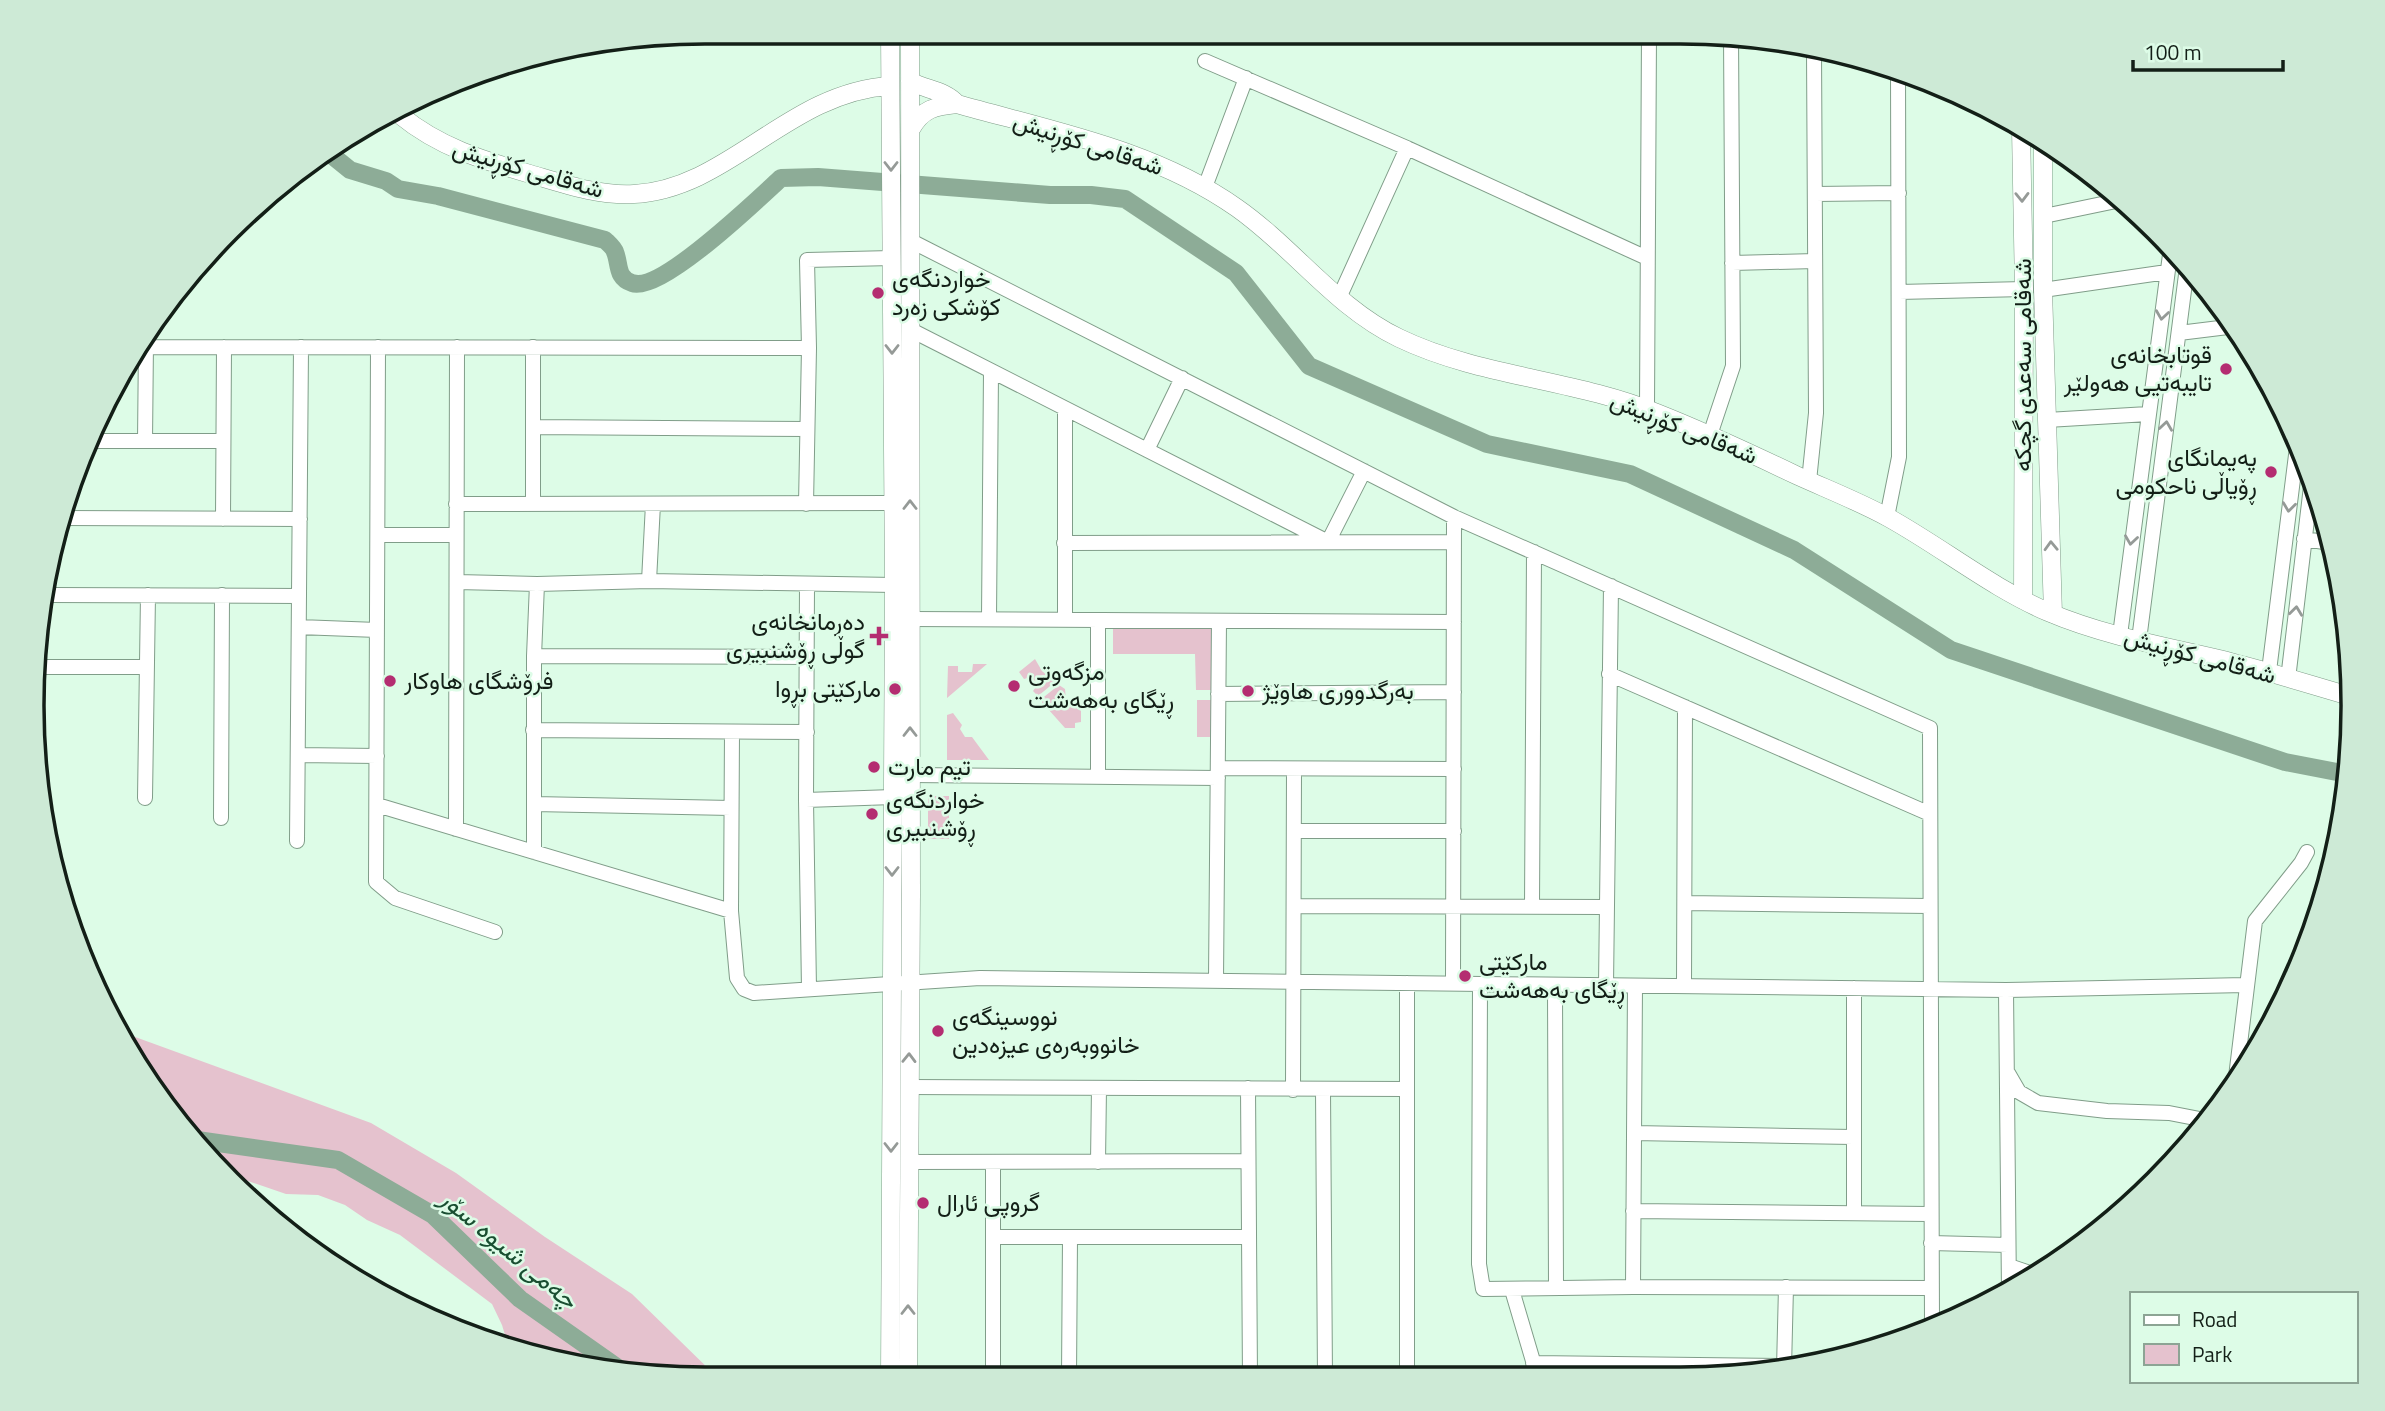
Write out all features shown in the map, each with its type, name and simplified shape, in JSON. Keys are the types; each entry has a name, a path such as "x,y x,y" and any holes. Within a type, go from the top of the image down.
{"main road":[{"path":"890,44 894,585 890,1367"},
{"path":"908,1367 911,775 910,44"},
{"name":"شەقامی کۆڕنیش","path":"910,81 950,96 957,104 1132,153 1169,168 1238,208 1366,319 1425,350 1647,408 1887,517 2023,600 2053,614 2120,635 2269,671 2341,694"},
{"name":"شەقامی کۆڕنیش","path":"403,117 433,139 477,159 597,192 635,194 663,190 691,180 816,105 851,92 891,86"},
{"path":"911,129 917,119 929,109 957,104"},
{"name":"شەقامی سەعدی گچکە","path":"2021,139 2024,289 2023,600"},
{"name":"شەقامی سەعدی گچکە","path":"2043,153 2043,290 2053,614"},
{"path":"892,232 911,241"}],"street":[{"path":"1647,408 1649,44"},
{"path":"1710,435 1733,366 1731,46"},
{"path":"1809,481 1816,413 1814,57"},
{"path":"1205,61 1407,148 1647,258"},
{"path":"1205,187 1246,78"},
{"path":"1887,517 1899,457 1898,81"},
{"path":"1339,298 1407,148"},
{"path":"1815,194 1899,193"},
{"path":"2044,216 2109,202"},
{"path":"911,241 1454,517 1930,728 1932,1317"},
{"path":"806,503 809,348 807,260 892,258"},
{"path":"1732,263 1815,261"},
{"path":"2120,635 2169,261"},
{"path":"2043,290 2168,272"},
{"path":"2139,640 2186,280"},
{"path":"1899,292 2024,289"},
{"path":"2179,333 2223,328"},
{"path":"909,329 1328,542"},
{"path":"151,344 224,347 809,348"},
{"path":"223,519 224,347"},
{"path":"297,841 301,347"},
{"path":"378,347 376,882 395,898 495,932"},
{"path":"456,829 457,347"},
{"path":"533,347 533,504"},
{"path":"145,441 146,353"},
{"path":"989,619 990,370"},
{"path":"1147,450 1182,378"},
{"path":"1065,408 1065,620"},
{"path":"2047,420 2148,414"},
{"path":"533,427 807,429"},
{"path":"99,441 223,441"},
{"path":"2269,671 2295,463"},
{"path":"1328,542 1364,471"},
{"path":"2288,679 2309,502"},
{"path":"456,504 892,503"},
{"path":"649,581 653,504"},
{"path":"1453,983 1454,517"},
{"path":"71,518 300,519"},
{"path":"378,535 456,535"},
{"path":"2304,539 2321,541"},
{"path":"1064,543 1454,542"},
{"path":"1532,906 1534,552"},
{"path":"457,582 537,584 649,581 894,585"},
{"path":"534,852 533,730 537,584"},
{"path":"807,584 809,989"},
{"path":"1606,985 1611,586"},
{"path":"53,594 299,596"},
{"path":"145,798 148,595"},
{"path":"221,818 222,595"},
{"path":"2121,612 2130,618 2141,615"},
{"path":"910,618 1454,622"},
{"path":"1098,620 1098,777"},
{"path":"1216,981 1219,621"},
{"path":"299,627 377,629"},
{"path":"534,656 807,657"},
{"path":"45,667 147,667"},
{"path":"1609,674 1930,814"},
{"path":"1218,694 1454,692"},
{"path":"1684,986 1685,708"},
{"path":"533,730 807,732"},
{"path":"732,732 730,911 737,978 744,989 754,993 980,978 2006,990 2245,985"},
{"path":"298,755 377,756"},
{"path":"911,775 1098,777 1294,768 1454,769"},
{"path":"1293,1090 1294,768"},
{"path":"806,800 893,797"},
{"path":"534,804 731,808"},
{"path":"377,805 730,911"},
{"path":"1294,831 1454,831"},
{"path":"2237,1061 2255,921 2307,852"},
{"path":"1685,903 1930,906"},
{"path":"1294,906 1607,907"},
{"path":"1406,983 1407,1367"},
{"path":"1479,984 1479,1264 1483,1289 1931,1288"},
{"path":"1555,985 1556,1287"},
{"path":"1633,1287 1635,986"},
{"path":"1854,988 1854,1212"},
{"path":"2006,990 2009,1280"},
{"path":"2007,1072 2019,1092 2038,1103 2107,1111 2169,1112 2197,1117"},
{"path":"908,1087 1408,1089"},
{"path":"1098,1162 1099,1088"},
{"path":"1248,1088 1250,1367"},
{"path":"1323,1090 1325,1367"},
{"path":"1634,1133 1853,1137"},
{"path":"908,1162 1248,1161"},
{"path":"992,1367 993,1162"},
{"path":"1633,1211 1930,1214"},
{"path":"993,1237 1249,1237"},
{"path":"1069,1367 1070,1238"},
{"path":"1931,1244 2008,1245"},
{"path":"2009,1266 2023,1271"},
{"path":"1784,1359 1786,1287"},
{"path":"1512,1290 1534,1367"}],"green space":[{"path":"1113,629 1212,629 1212,690 1196,690 1195,654 1113,654"},
{"path":"1035,659 1042,671 1055,682 1038,696 1033,691 1038,684 1031,677 1024,679 1019,672"},
{"path":"973,664 987,664 947,698 948,666 958,666 958,672 972,672"},
{"path":"1059,685 1065,689 1066,701 1081,701 1081,722 1075,723 1075,728 1065,728 1040,700"},
{"path":"1197,700 1213,700 1213,737 1197,737"},
{"path":"953,713 962,725 960,729 965,737 972,737 989,760 947,760 947,715"},
{"path":"928,796 949,796 949,839 928,839"},
{"path":"132,1036 371,1123 456,1173 545,1237 632,1294 707,1367 619,1362 576,1355 505,1336 492,1304 400,1235 367,1220 345,1205 318,1195 286,1194 245,1180 238,1173 180,1108"}],"waterway":[{"path":"335,157 350,170 386,181 398,189 438,196 605,240 614,250 623,278 632,283 646,282 686,260 781,178 818,177 1125,199 1236,273 1309,366 1487,444 1630,474 1794,550 1951,650 2285,762 2338,772"},
{"name":"چەمی شیوە سۆر","path":"208,1142 338,1160 433,1215 520,1299 607,1360"}],"place":[{"name":"خواردنگەی کۆشکی زەرد","path":"878,293"},
{"name":"قوتابخانەی تایبەتیی هەولێر","path":"2226,369"},
{"name":"پەیمانگای ڕۆیاڵی ناحکومی","path":"2271,472"},
{"name":"دەرمانخانەی گوڵی ڕۆشنبیری","path":"879,636"},
{"name":"فرۆشگای ھاوکار","path":"390,681"},
{"name":"مزگەوتی ڕێگای بەھەشت","path":"1014,686"},
{"name":"مارکێتی بڕوا","path":"895,689"},
{"name":"بەرگدووری هاوێژ","path":"1248,691"},
{"name":"تیم مارت","path":"874,767"},
{"name":"خواردنگەی ڕۆشنبیری","path":"872,814"},
{"name":"مارکێتی ڕێگای بەهەشت","path":"1465,976"},
{"name":"نووسینگەی خانووبەرەی عیزەدین","path":"938,1031"},
{"name":"گروپی ئارال","path":"923,1203"}]}
